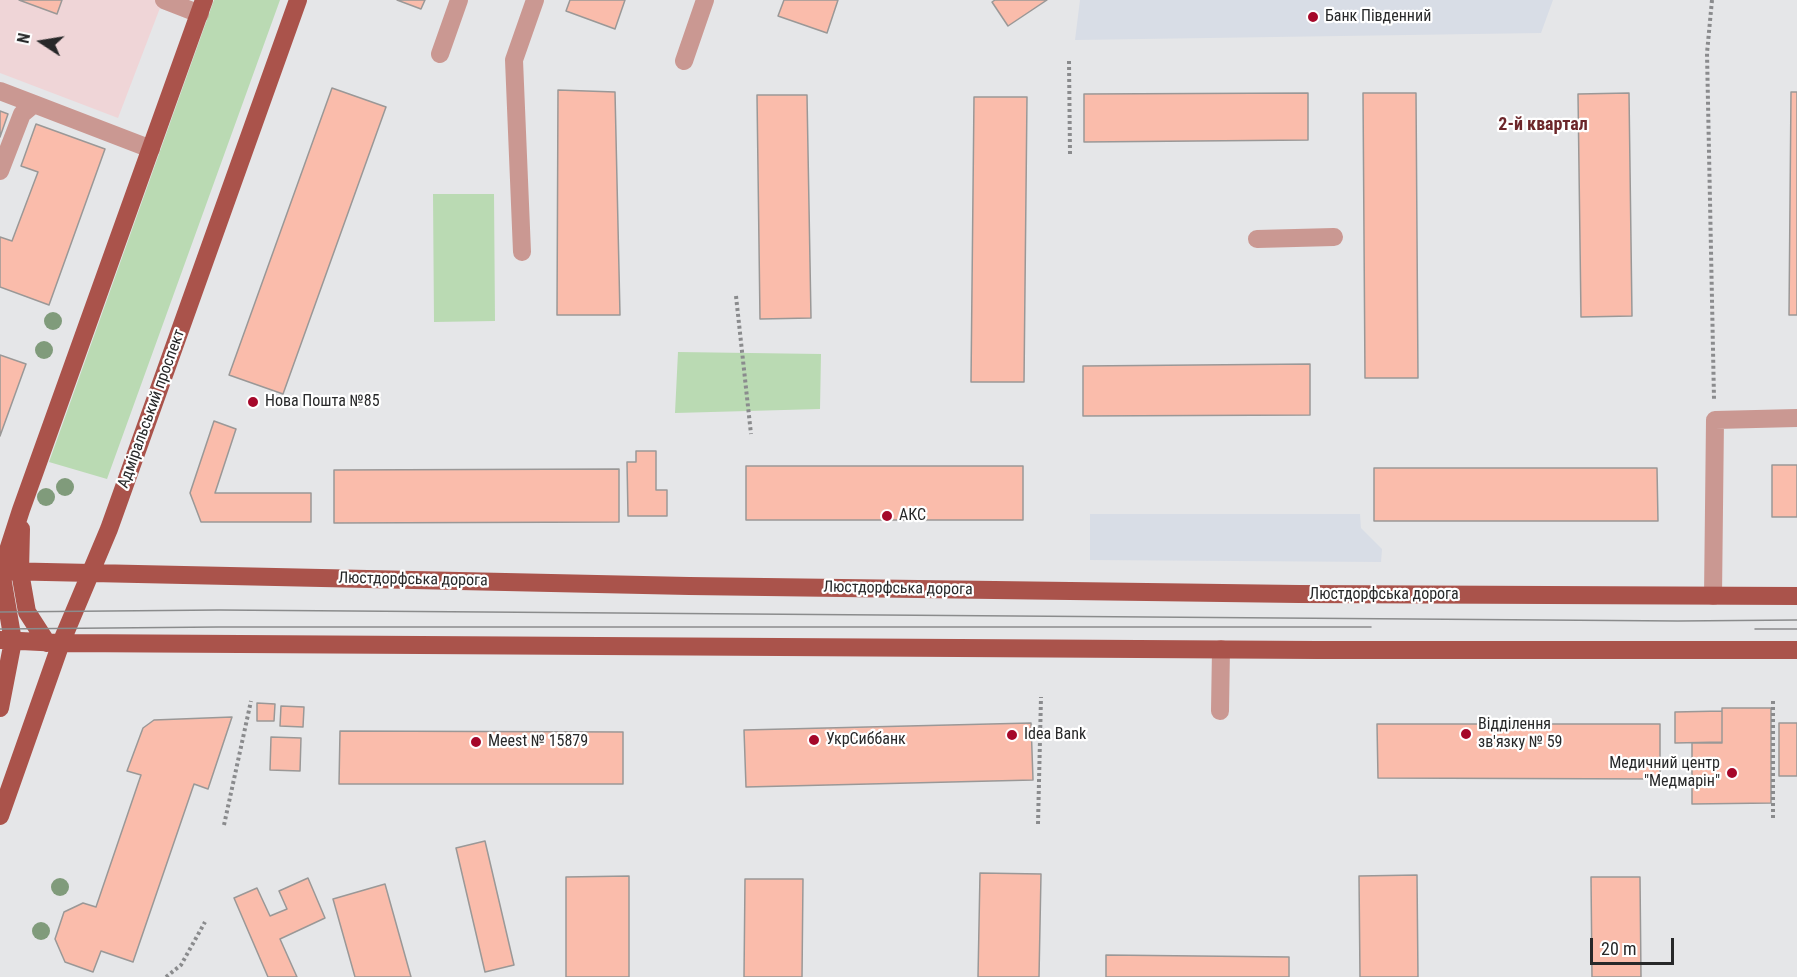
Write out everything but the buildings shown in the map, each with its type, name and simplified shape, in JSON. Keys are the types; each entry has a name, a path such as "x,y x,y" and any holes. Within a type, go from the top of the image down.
{"main road":[{"name":"Адміральський проспект","path":"0,816 54,643 92,574 298,0"},
{"path":"0,708 7,641 0,572 202,7"},
{"path":"21,510 20,572 27,612 54,643"},
{"name":"Люстдорфська дорога","path":"0,572 1230,593 1797,596"},
{"path":"7,641 1221,649 1797,650"}],"street":[{"path":"164,0 202,7"},
{"path":"440,54 459,0"},
{"path":"522,252 514,60 535,0"},
{"path":"684,61 705,0"},
{"path":"0,91 151,149"},
{"path":"0,171 21,114 34,104"},
{"path":"1257,239 1334,237"},
{"path":"1713,596 1714,420 1797,418"},
{"path":"1220,711 1221,649"}],"path":[{"path":"1712,0 1707,53 1714,420"},
{"path":"1069,61 1070,154"},
{"path":"736,296 751,434"},
{"path":"1038,824 1041,698"},
{"path":"224,825 251,701"},
{"path":"1773,701 1773,819"},
{"path":"166,977 181,965 205,922"}],"shaded area":[{"path":"0,0 163,0 118,118 0,73"},
{"name":"Банк Південний","path":"1080,0 1553,0 1541,33 1075,40"},
{"path":"1090,514 1360,514 1361,528 1382,549 1381,562 1090,560"}],"green space":[{"path":"214,0 280,0 107,479 49,462"},
{"path":"433,194 494,194 495,321 434,322"},
{"path":"678,352 821,354 820,409 675,413"}],"tram line":[{"path":"0,612 219,610 1797,620"},
{"path":"0,629 1371,627"},
{"path":"1755,629 1797,629"}],"place":[{"name":"Банк Південний","path":"1313,17"},
{"name":"Нова Пошта №85","path":"253,402"},
{"name":"АКС","path":"887,516"},
{"name":"Відділення зв'язку № 59","path":"1466,734"},
{"name":"Idea Bank","path":"1012,735"},
{"name":"УкрСиббанк","path":"814,740"},
{"name":"Meest № 15879","path":"476,742"},
{"name":"Медичний центр \"Медмарін\"","path":"1732,773"}],"district":[{"name":"2-й квартал","path":"1543,125"}]}
